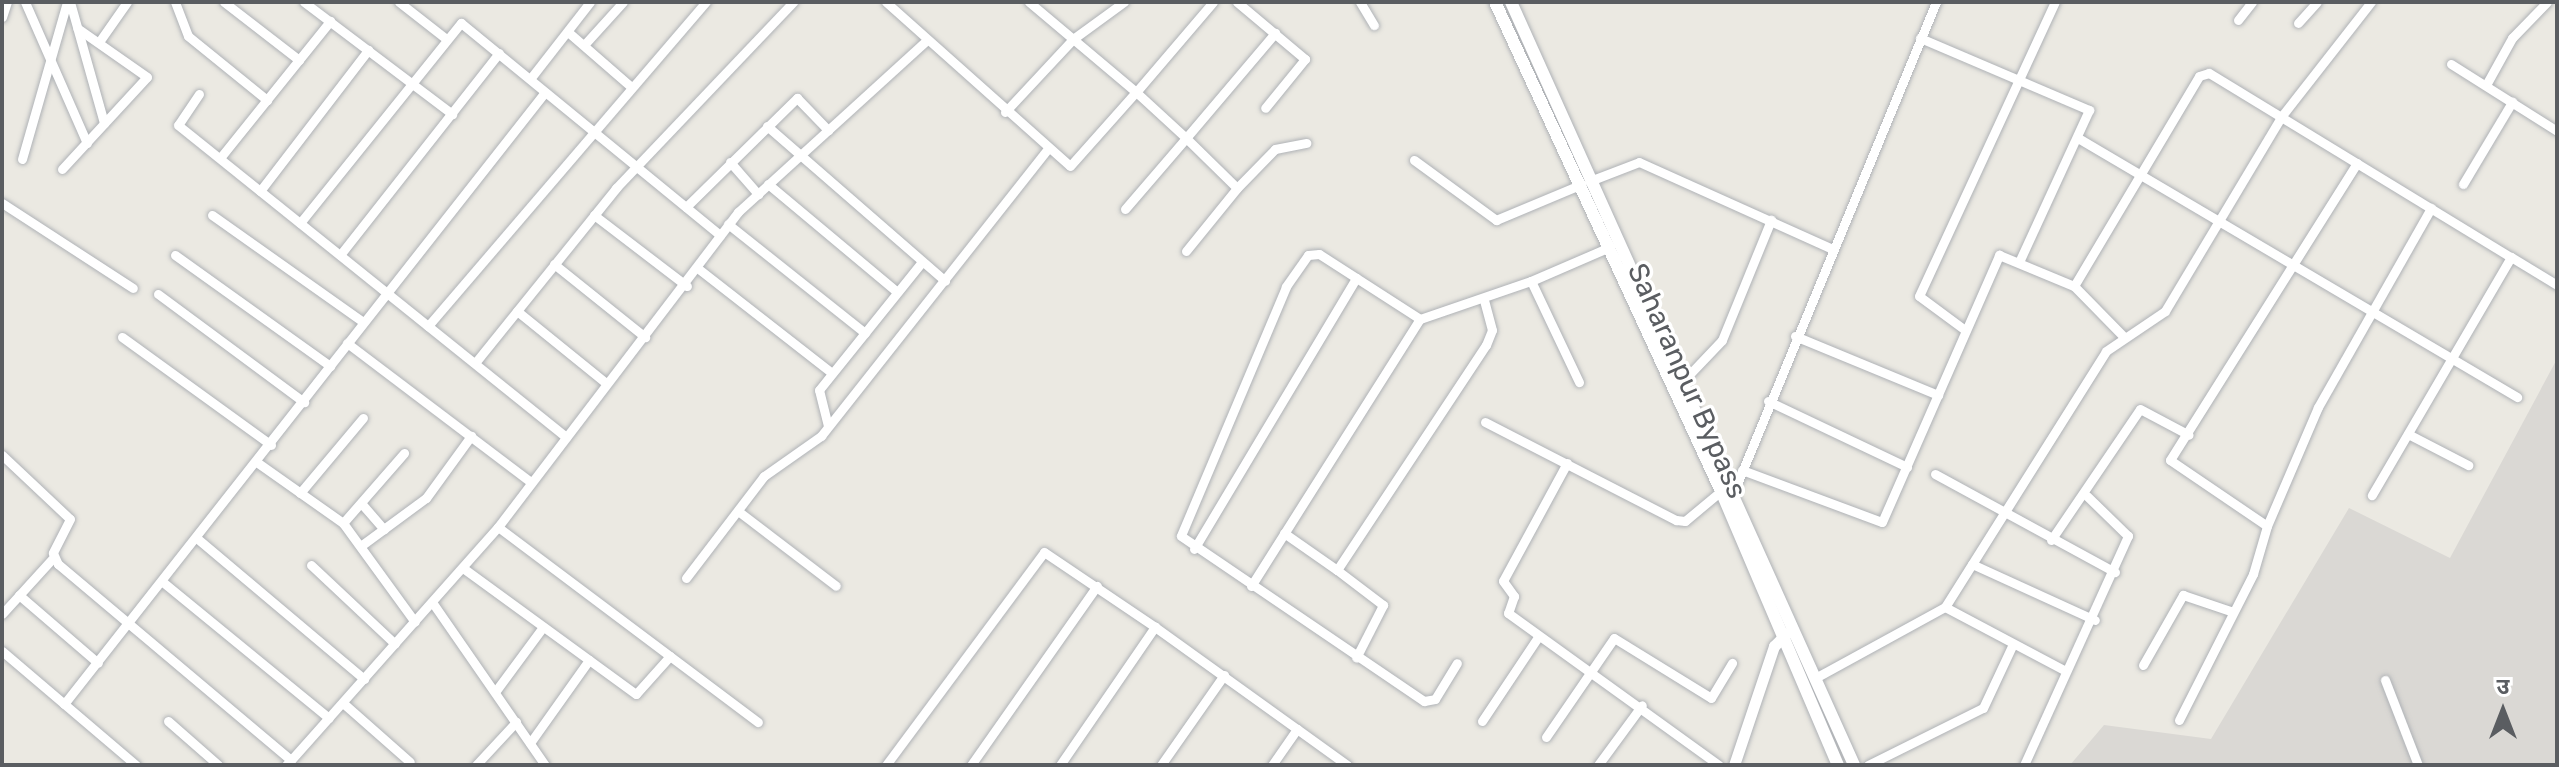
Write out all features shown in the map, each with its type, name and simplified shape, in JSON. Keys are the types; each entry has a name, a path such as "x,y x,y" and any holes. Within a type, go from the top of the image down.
{"main road":[{"path":"1495,2 1789,632 1838,765"},
{"name":"Saharanpur Bypass","path":"1511,2 1686,378 1735,489 1789,632 1817,677 1854,765"},
{"path":"1597,219 1611,213"}],"street":[{"path":"2,17 7,2"},
{"path":"25,2 87,143"},
{"path":"22,159 68,2"},
{"path":"68,2 104,123"},
{"path":"99,42 127,2"},
{"path":"175,2 188,36 267,100"},
{"path":"224,2 299,60"},
{"path":"304,2 452,114"},
{"path":"399,2 445,38"},
{"path":"530,79 590,2"},
{"path":"584,45 623,2"},
{"path":"428,326 590,130 706,2"},
{"path":"475,363 636,167 793,2"},
{"path":"887,2 925,42 1047,150 1073,165 1213,2"},
{"path":"1029,2 1136,92 1237,188"},
{"path":"1005,112 1073,39 1124,2"},
{"path":"1237,2 1305,60 1265,108"},
{"path":"1360,2 1374,25"},
{"path":"1485,422 1682,521 1722,493 1735,489 1768,401 1936,2"},
{"path":"1965,330 1919,296 2055,2"},
{"path":"2238,20 2252,2"},
{"path":"2298,23 2317,2"},
{"path":"1817,677 1945,607 2002,511 2106,351 2123,336 2165,311 2281,117 2371,2"},
{"path":"2486,85 2512,38 2547,2"},
{"path":"220,158 330,21"},
{"path":"300,223 410,81 461,23 720,235"},
{"path":"62,169 147,77 77,28"},
{"path":"568,32 629,85"},
{"path":"1125,209 1275,33"},
{"path":"1920,38 2088,108 2078,138 2020,260"},
{"path":"53,558 132,623 289,762 498,527 606,383 700,270 728,224 925,42"},
{"path":"260,191 368,50"},
{"path":"340,255 499,53"},
{"path":"2451,64 2557,131"},
{"path":"2074,286 2202,74 2281,117 2557,285"},
{"path":"64,704 199,540 386,292 545,92"},
{"path":"199,94 177,122 566,437"},
{"path":"686,207 797,98 828,130"},
{"path":"2463,184 2512,102"},
{"path":"767,126 797,157 945,281"},
{"path":"2078,138 2517,397"},
{"path":"1186,251 1237,188 1275,149 1306,143"},
{"path":"686,578 773,467 828,426 1047,150"},
{"path":"1414,160 1496,220 1582,184"},
{"path":"730,162 758,194"},
{"path":"1595,179 1639,162 1833,249"},
{"path":"2267,526 2170,466 2357,163"},
{"path":"768,184 897,292"},
{"path":"2,203 133,288"},
{"path":"2179,720 2230,611 2253,574 2267,526 2318,407 2431,208"},
{"path":"212,215 363,322"},
{"path":"594,215 687,286"},
{"path":"1686,378 1722,340 1771,220"},
{"path":"728,224 865,333"},
{"path":"1251,586 1420,319 1484,301 1610,247"},
{"path":"1420,319 1313,253 1286,287 1181,530 1194,549 1426,702 1457,663"},
{"path":"175,255 330,366"},
{"path":"1742,470 1875,524 1907,467 1999,255 2020,260 2074,286 2123,336"},
{"path":"2372,495 2511,257"},
{"path":"828,426 817,395 922,262"},
{"path":"554,264 645,337"},
{"path":"700,270 832,373"},
{"path":"1194,549 1356,278"},
{"path":"1531,281 1579,382"},
{"path":"158,294 304,402"},
{"path":"1337,570 1486,345 1492,330 1484,301"},
{"path":"517,311 606,383"},
{"path":"1795,336 1938,395"},
{"path":"122,337 271,445"},
{"path":"347,343 531,482"},
{"path":"1768,401 1907,467"},
{"path":"2051,540 2087,496 2142,408 2189,435"},
{"path":"300,493 363,418"},
{"path":"2408,434 2468,465"},
{"path":"362,545 426,498 471,436"},
{"path":"343,523 404,453"},
{"path":"2,455 70,519 53,558 2,614"},
{"path":"258,463 343,523 362,545 415,622"},
{"path":"1567,463 1503,581 1514,596 1508,613 1590,673 1642,705 1719,765"},
{"path":"1935,474 2051,540 2115,572"},
{"path":"2024,765 2066,671 2095,620 2128,536 2087,496"},
{"path":"361,503 384,529"},
{"path":"738,511 836,586"},
{"path":"498,527 758,722"},
{"path":"1284,533 1383,605 1356,658"},
{"path":"199,540 364,679"},
{"path":"886,765 1041,554 1054,554 1347,765"},
{"path":"1972,564 2095,620"},
{"path":"311,565 395,644"},
{"path":"463,568 640,695 670,656"},
{"path":"164,583 329,718"},
{"path":"971,765 1097,586"},
{"path":"19,595 98,663"},
{"path":"2143,665 2183,595 2230,611"},
{"path":"432,602 541,763"},
{"path":"1945,607 2066,671"},
{"path":"495,692 543,627"},
{"path":"1060,765 1155,627"},
{"path":"1734,765 1789,632"},
{"path":"1482,721 1538,637"},
{"path":"1546,737 1618,637 1711,698 1732,663"},
{"path":"1868,765 1983,708 2013,644"},
{"path":"2,651 136,765"},
{"path":"530,743 589,660"},
{"path":"1161,765 1224,675"},
{"path":"2385,680 2418,765"},
{"path":"343,703 410,762"},
{"path":"1598,765 1642,705"},
{"path":"168,721 218,765"},
{"path":"476,765 516,722"},
{"path":"1272,765 1297,729"},
{"path":"115,765 123,755"},
{"path":"1327,765 1334,755"}],"shaded area":[{"path":"2557,359 2557,765 2070,765 2104,725 2211,739 2349,508 2450,558"}]}
